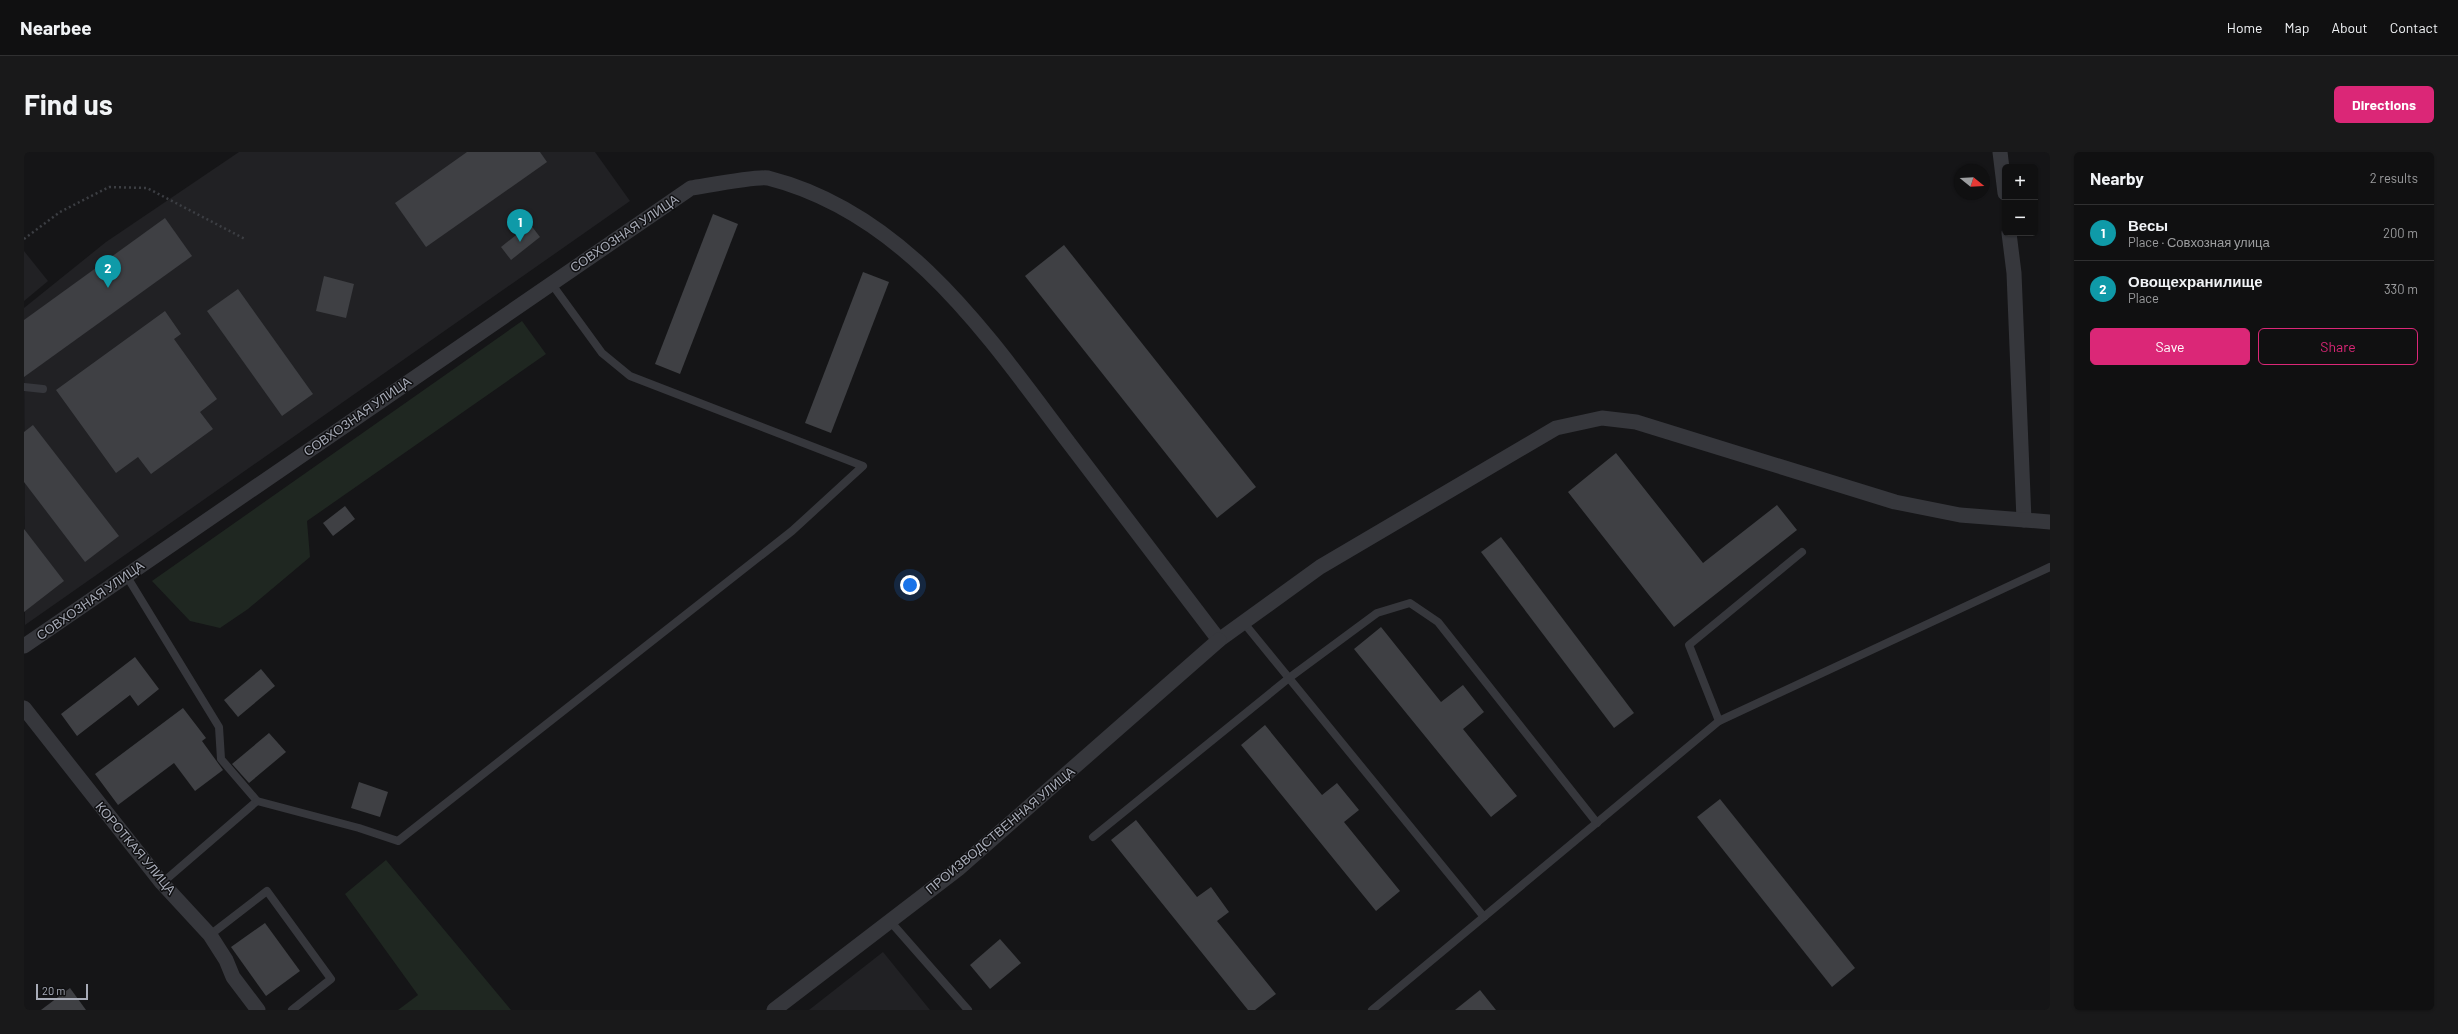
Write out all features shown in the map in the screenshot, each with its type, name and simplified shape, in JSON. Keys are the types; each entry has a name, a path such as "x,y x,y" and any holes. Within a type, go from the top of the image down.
{"street":[{"path":"2000,152 2002,168"},
{"name":"СОВХОЗНАЯ УЛИЦА","path":"26,640 126,575 691,188 765,178 827,199 874,226 928,271 980,326 1219,640"},
{"path":"2009,236 2014,273 2024,520"},
{"name":"ПРОИЗВОДСТВЕННАЯ УЛИЦА","path":"774,1010 889,920 958,869 1219,640 1320,567 1556,428 1602,418 1636,422 1895,502 1960,515 2050,522"},
{"name":"КОРОТКАЯ УЛИЦА","path":"24,708 162,883 210,935 226,960 233,977 258,1010"}],"lane":[{"path":"126,575 219,727 221,759 257,802 359,828 398,841 792,532 863,466 630,376 602,353 551,283"},
{"path":"24,387 43,389"},
{"path":"1719,721 1689,645 1802,552"},
{"path":"1372,1010 1719,721 2050,567"},
{"path":"1094,837 1289,678 1376,613 1410,602 1438,622 1597,823"},
{"path":"1244,623 1484,917"},
{"path":"162,883 257,802"},
{"path":"210,935 267,892 331,979 292,1010"},
{"path":"889,920 968,1010"}],"path":[{"path":"24,239 60,212 108,187 147,188 245,239"}],"shaded area":[{"path":"239,152 595,152 630,201 25,625 24,308 106,242"},
{"path":"24,251 48,281 24,301"},
{"path":"522,321 546,354 307,521 310,557 248,609 220,628 190,621 152,581"},
{"path":"386,860 511,1010 398,1010 418,995 345,894"},
{"path":"883,952 930,1010 809,1010"}],"building":[{"path":"467,152 540,152 547,162 426,247 395,203"},
{"path":"713,214 738,224 680,374 655,364"},
{"path":"165,218 192,256 24,377 24,320"},
{"path":"530,224 540,237 511,260 501,247"},
{"path":"1064,245 1256,487 1217,518 1025,276"},
{"path":"863,272 889,282 831,433 805,423"},
{"path":"324,276 354,284 346,318 316,311"},
{"path":"238,289 313,394 282,416 207,311"},
{"path":"165,311 181,334 174,339 217,399 200,412 213,429 151,474 138,457 116,473 56,390"},
{"path":"33,425 119,536 85,562 24,482 24,432"},
{"path":"1616,453 1703,563 1777,505 1797,530 1674,627 1568,492"},
{"path":"345,506 355,519 333,536 323,523"},
{"path":"24,529 64,581 24,612"},
{"path":"1501,537 1634,713 1614,728 1481,552"},
{"path":"1381,627 1441,702 1463,685 1484,712 1463,729 1517,796 1491,817 1354,649"},
{"path":"135,657 159,689 138,706 130,695 77,736 61,714"},
{"path":"261,669 275,686 238,717 224,700"},
{"path":"183,708 206,738 202,741 223,770 195,791 174,763 118,805 95,774"},
{"path":"1265,725 1322,795 1337,783 1359,810 1344,822 1400,891 1376,911 1241,745"},
{"path":"269,733 286,752 249,783 232,764"},
{"path":"359,782 388,792 380,817 351,808"},
{"path":"1720,799 1855,968 1832,987 1697,817"},
{"path":"1136,820 1197,897 1211,887 1229,912 1217,921 1276,994 1255,1010 1248,1010 1111,840"},
{"path":"265,923 300,971 266,996 231,947"},
{"path":"1000,939 1021,963 990,989 970,965"},
{"path":"70,988 86,1010 41,1010"},
{"path":"1480,990 1496,1010 1455,1010"}],"place":[{"name":"Весы","path":"520,242"},
{"name":"Овощехранилище","path":"108,288"}]}
